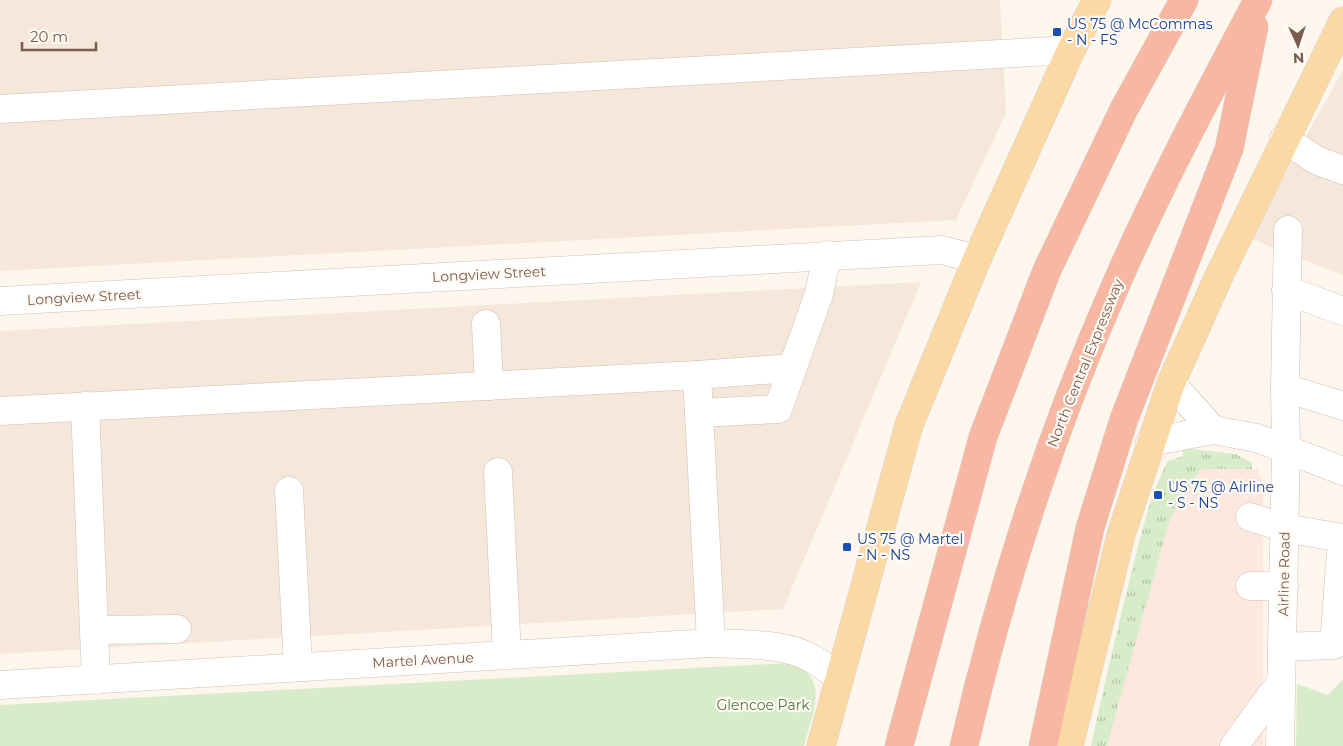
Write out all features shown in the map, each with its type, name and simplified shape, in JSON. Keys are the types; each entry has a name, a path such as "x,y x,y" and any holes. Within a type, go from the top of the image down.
{"highway":[{"path":"899,746 984,437 1036,298 1047,270 1124,109 1184,0"},
{"path":"1043,746 1090,528 1124,420 1229,149 1259,0"},
{"name":"North Central Expressway","path":"964,746 1008,577 1050,448 1083,363 1154,200 1259,0"}],"main road":[{"path":"821,746 838,677 909,425 976,259 1071,50 1097,0"},
{"path":"1069,746 1088,659 1121,535 1150,442 1171,383 1284,139 1343,21"}],"street":[{"path":"0,109 1071,50"},
{"path":"1284,139 1318,161 1343,170"},
{"name":"Airline Road","path":"1280,746 1285,528 1286,448 1284,388 1288,230"},
{"name":"Longview Street","path":"0,301 942,250 976,259"},
{"path":"699,413 778,409 819,294 827,255"},
{"path":"1286,290 1343,311"},
{"path":"486,324 489,386"},
{"path":"0,411 697,375 792,368"},
{"path":"697,375 711,643"},
{"path":"1171,383 1213,430"},
{"path":"1284,388 1343,406"},
{"path":"85,406 96,680"},
{"path":"1150,442 1213,430 1257,438 1343,471"},
{"path":"498,472 507,654"},
{"path":"289,491 298,667"},
{"path":"1250,517 1285,528 1342,538 1334,645 1283,647"},
{"path":"1250,586 1284,586"},
{"path":"94,630 177,629"},
{"name":"Martel Avenue","path":"0,685 711,643 777,646 796,651 814,659 838,677"},
{"path":"1234,746 1281,682"}],"shaded area":[{"path":"0,0 1000,0 1006,113 956,220 0,271"},
{"path":"1343,70 1343,275 1249,238"},
{"path":"921,282 783,609 0,654 0,331"},
{"path":"1201,469 1257,469 1263,482 1263,746 1107,746 1170,519"}],"green space":[{"path":"1182,448 1236,454 1252,463 1252,469 1201,469 1170,519 1107,746 1091,746 1115,638 1146,516 1161,474 1168,461 1183,456"},
{"name":"Glencoe Park","path":"789,663 802,669 811,677 815,687 814,710 804,746 0,746 0,705"},
{"path":"1343,679 1343,746 1296,746 1297,684 1328,695"}],"place":[{"name":"US 75 @ McCommas - N - FS","path":"1057,32"},
{"name":"US 75 @ Airline - S - NS","path":"1158,495"},
{"name":"US 75 @ Martel - N - NS","path":"847,547"}]}
